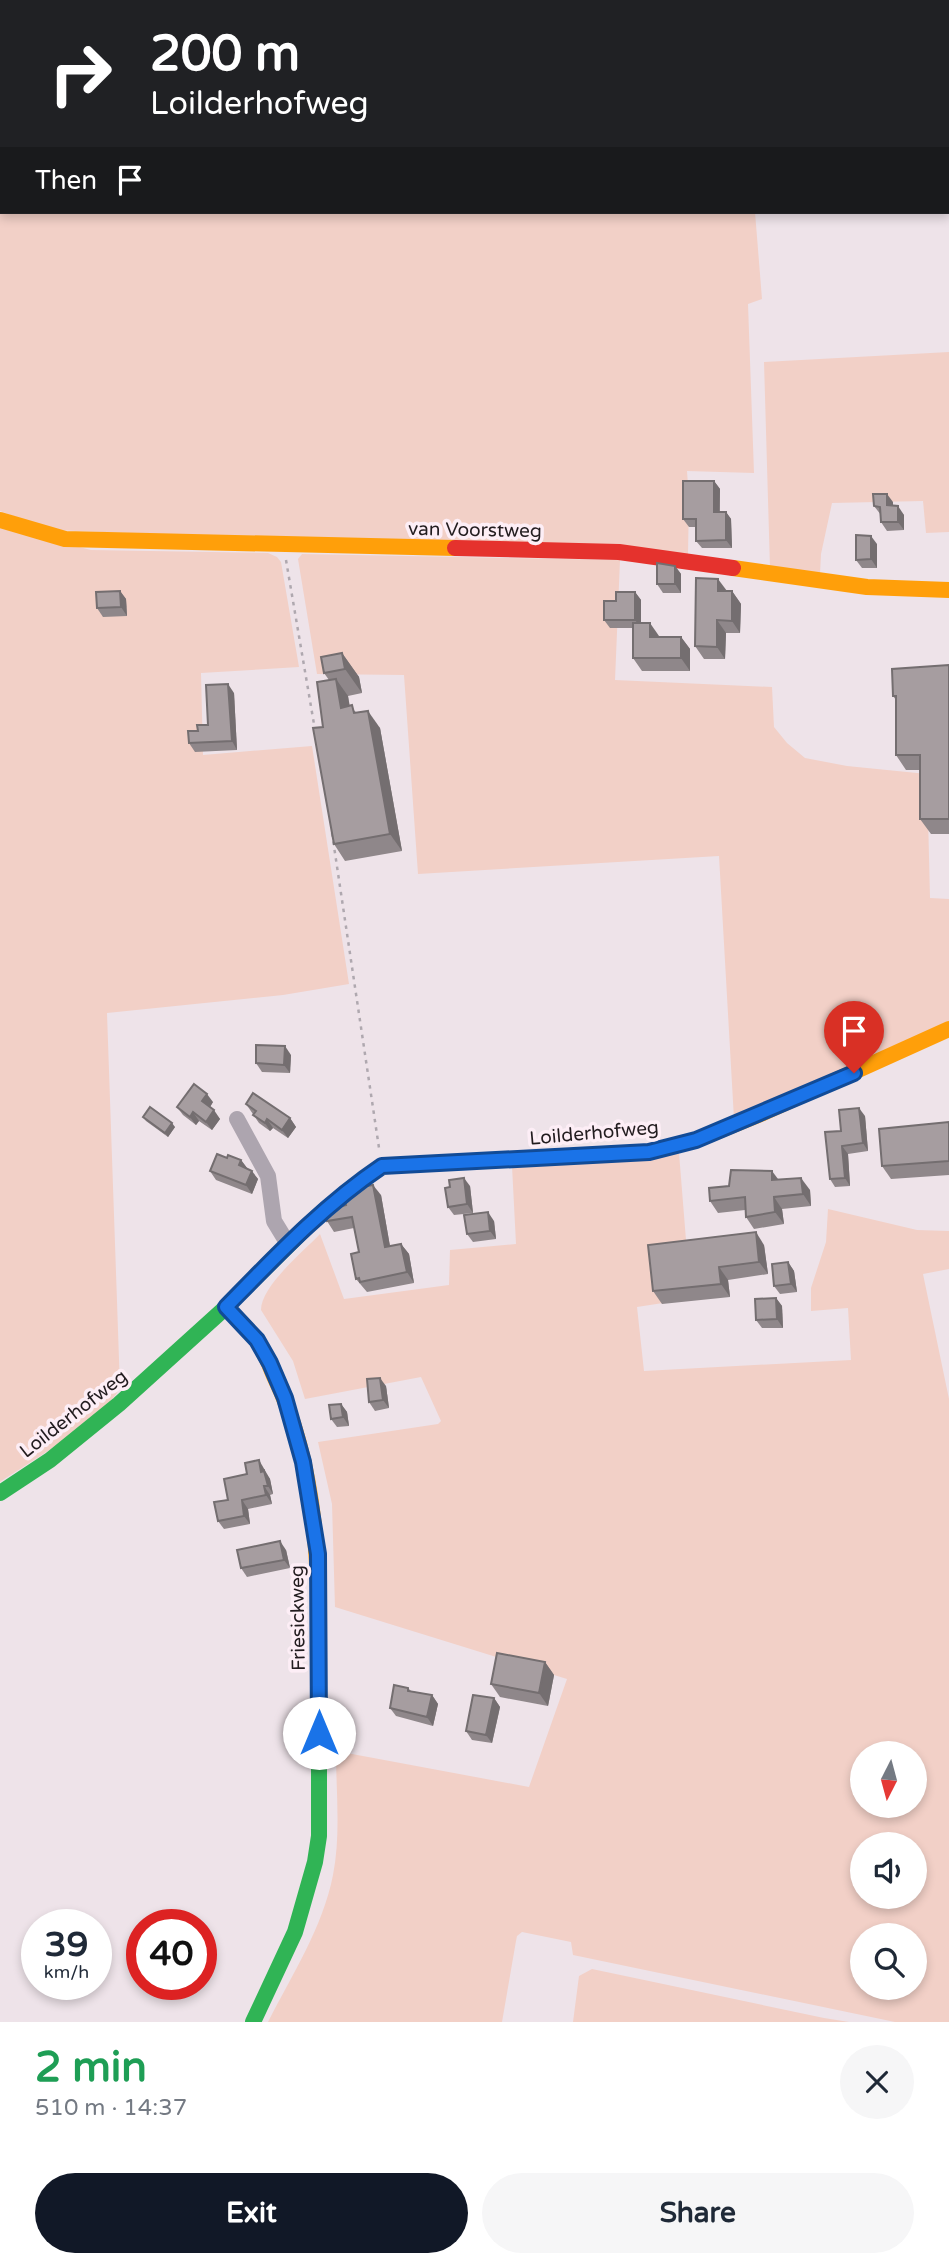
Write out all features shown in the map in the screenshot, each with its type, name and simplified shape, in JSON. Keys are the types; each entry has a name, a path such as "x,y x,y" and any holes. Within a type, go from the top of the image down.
{"street":[{"name":"van Voorstweg","path":"0,520 65,539 619,552 867,587 949,590"},
{"name":"Loilderhofweg","path":"0,1493 68,1448 123,1404 288,1244 357,1182 382,1166 649,1152 696,1140 763,1113 949,1029"},
{"path":"237,1119 268,1176 274,1221 288,1244"},
{"name":"Friesickweg","path":"226,1307 257,1340 285,1398 303,1462 318,1554 319,1836 316,1868 301,1920 253,2022"}],"path":[{"path":"284,546 315,732"},
{"path":"331,825 382,1166"}],"shaded area":[{"path":"0,214 755,214 762,299 748,304 754,473 687,471 688,554 51,530 0,511"},
{"path":"949,352 949,532 926,533 923,501 832,503 821,554 820,574 770,568 764,362"},
{"path":"0,527 91,550 268,553 281,562 299,667 201,673 203,755 312,746 349,984 283,995 107,1013 120,1388 99,1413 83,1426 0,1482"},
{"path":"302,554 620,560 615,680 772,687 774,727 787,743 805,758 847,766 927,774 930,898 949,899 949,1021 734,1119 719,856 418,874 404,675 317,674 298,559"},
{"path":"679,1153 686,1240 656,1244 663,1303 637,1307 644,1371 851,1360 848,1308 811,1311 811,1288 826,1242 828,1209 917,1230 949,1231 949,1269 923,1274 949,1399 949,2022 895,2022 573,1955 571,1942 522,1932 517,1936 502,2022 268,2022 306,1950 322,1913 333,1875 338,1813 336,1751 529,1787 567,1679 335,1607 332,1504 318,1442 438,1424 441,1421 421,1377 305,1399 293,1361 261,1310 263,1301 275,1280 320,1234 344,1299 449,1285 450,1250 516,1244 512,1166"},
{"path":"592,1969 849,2022 573,2022 579,1976"}],"building":[{"path":"683,481 714,481 714,512 726,512 726,540 696,541 696,519 683,519"},
{"path":"873,494 887,494 887,505 898,506 898,522 881,522 880,507 874,506"},
{"path":"856,535 871,536 871,559 856,560"},
{"path":"657,563 675,566 675,584 657,584"},
{"path":"696,578 718,579 718,591 732,591 732,621 717,620 717,647 695,646"},
{"path":"120,591 121,607 97,608 96,592"},
{"path":"616,592 635,592 635,620 604,620 604,601 616,601"},
{"path":"633,623 650,623 650,637 681,637 681,658 633,658"},
{"path":"342,653 345,669 324,673 321,657"},
{"path":"949,665 949,819 920,819 920,755 896,755 896,696 893,696 892,669"},
{"path":"336,679 341,708 352,705 354,713 368,711 390,834 334,844 313,728 323,727 317,682"},
{"path":"228,684 232,741 189,743 188,731 198,731 197,725 208,725 206,685"},
{"path":"256,1045 285,1046 284,1065 256,1063"},
{"path":"194,1084 207,1094 202,1101 214,1110 206,1122 193,1112 190,1117 177,1107"},
{"path":"253,1093 290,1118 282,1130 267,1119 265,1123 253,1115 256,1111 246,1104"},
{"path":"150,1107 172,1123 165,1133 143,1117"},
{"path":"859,1108 863,1143 842,1146 845,1178 830,1179 825,1132 841,1131 839,1110"},
{"path":"949,1122 949,1161 882,1166 879,1129"},
{"path":"217,1154 241,1160 239,1165 252,1171 246,1185 210,1171"},
{"path":"731,1170 772,1171 772,1180 801,1178 803,1194 774,1197 775,1212 746,1217 745,1197 710,1201 709,1188 729,1186"},
{"path":"464,1178 467,1204 448,1207 445,1188 450,1187 449,1180"},
{"path":"373,1185 385,1247 401,1244 407,1272 360,1282 359,1278 356,1279 351,1254 359,1252 352,1217 327,1221 325,1211 346,1205 344,1195 351,1189"},
{"path":"488,1212 490,1231 467,1234 464,1215"},
{"path":"756,1232 759,1262 719,1267 721,1284 653,1291 648,1245"},
{"path":"788,1262 791,1284 774,1286 772,1264"},
{"path":"776,1298 777,1319 756,1320 755,1299"},
{"path":"380,1378 383,1400 369,1402 367,1379"},
{"path":"341,1404 343,1417 331,1419 329,1405"},
{"path":"259,1460 268,1486 264,1486 266,1495 242,1500 244,1516 218,1521 214,1502 228,1500 224,1479 247,1474 245,1463"},
{"path":"280,1541 284,1560 241,1568 237,1550"},
{"path":"497,1653 545,1662 539,1693 491,1684"},
{"path":"394,1685 408,1688 408,1691 432,1695 427,1717 390,1708"},
{"path":"473,1695 494,1698 486,1735 466,1731"}],"traffic: fast":[{"path":"0,1493 50,1460 119,1404 224,1309 321,1213 373,1172"},
{"path":"253,2022 295,1932 315,1862 319,1836 319,1685"}],"traffic: slow":[{"path":"0,520 65,539 455,548"},
{"path":"733,568 867,587 949,590"},
{"path":"373,1172 382,1166 649,1152 696,1140 763,1113 949,1029"},
{"path":"226,1307 252,1334 264,1352 301,1450 309,1489 317,1567 319,1685"}],"traffic: jam":[{"path":"455,548 619,552 733,568"}],"route":[{"path":"319,1733 318,1554 303,1462 285,1398 270,1363 257,1340 226,1307 292,1240 357,1182 382,1166 649,1152 696,1140 854,1073"}]}
